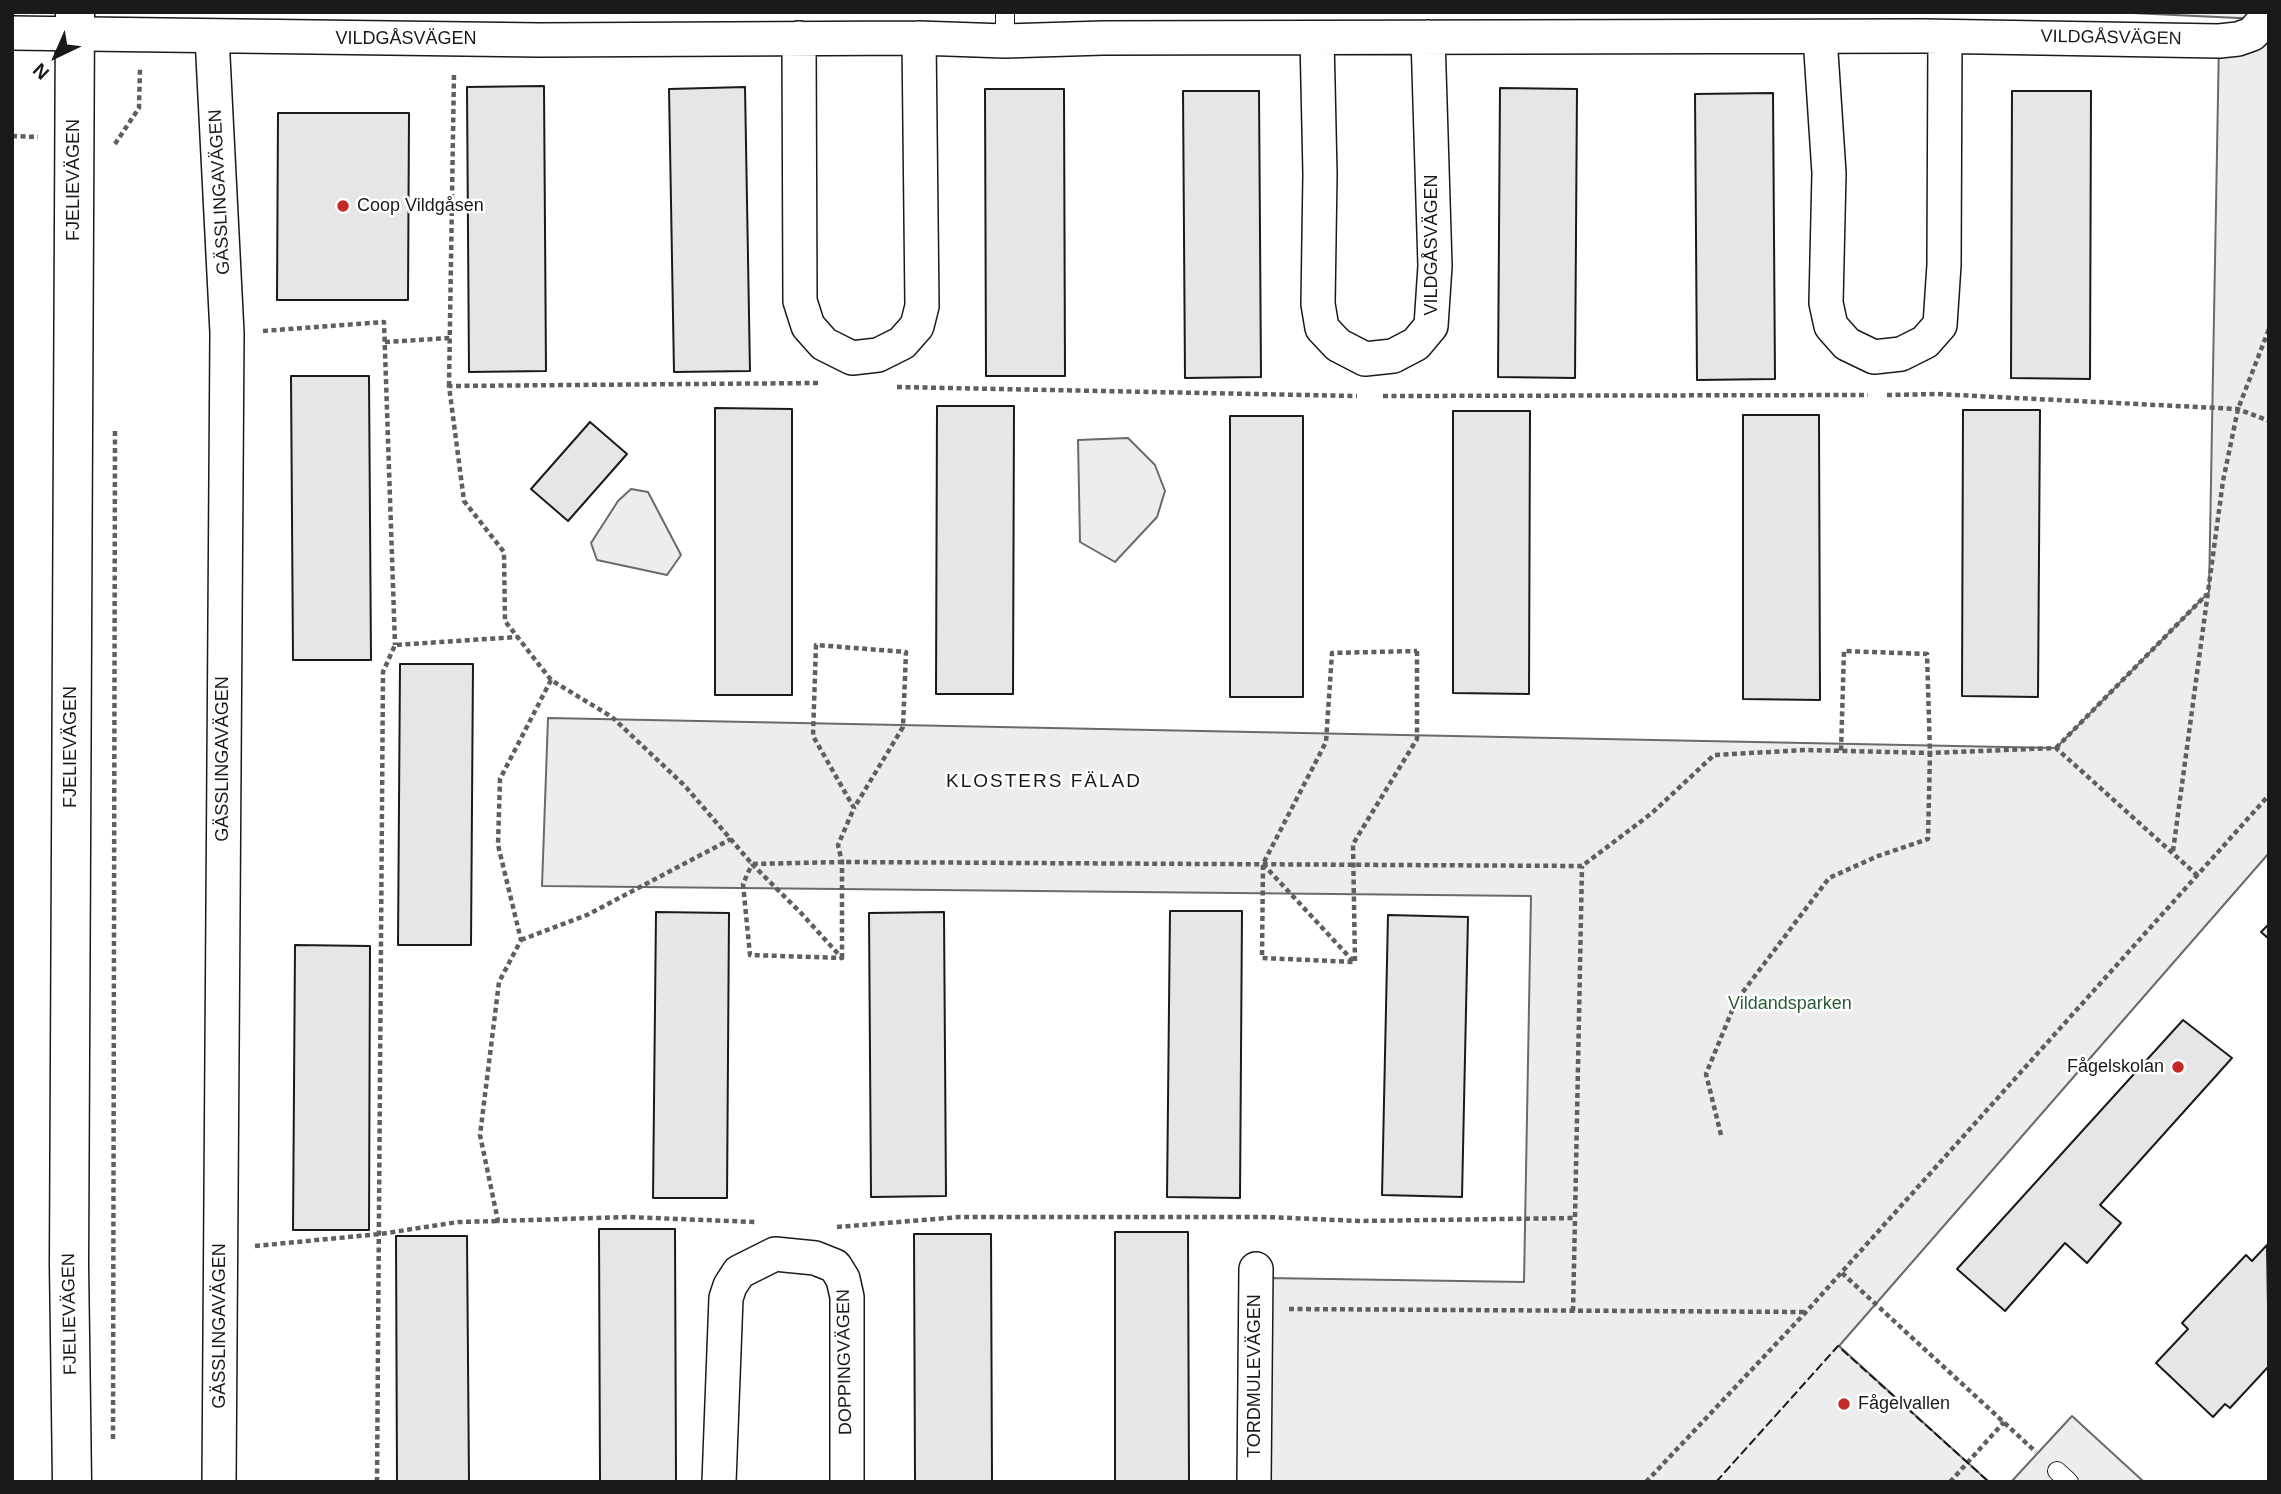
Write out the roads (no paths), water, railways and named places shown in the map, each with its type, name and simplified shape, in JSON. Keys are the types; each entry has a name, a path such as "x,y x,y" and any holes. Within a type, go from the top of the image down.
{"main road":[{"name":"FJELIEVÄGEN","path":"72,1482 69,1236 75,23"}],"street":[{"name":"VILDGÅSVÄGEN","path":"12,33 75,23 141,34 212,37 379,26 454,40 919,38 1005,27 1103,38 1945,37 2219,41 2252,34 2269,15"},
{"name":"GÄSSLINGAVÄGEN","path":"212,37 227,333 219,1482"},
{"name":"VILDGÅSVÄGEN","path":"1317,38 1320,174 1318,304 1322,328 1338,345 1365,359 1393,355 1416,344 1431,326 1435,266 1428,37"},
{"path":"1820,37 1829,173 1826,303 1831,326 1847,344 1874,357 1901,354 1925,342 1940,325 1944,265 1945,37"},
{"path":"800,38 800,301 808,326 824,344 852,358 878,355 902,343 917,326 922,306 919,38"},
{"name":"DOPPINGVÄGEN","path":"719,1482 726,1298 739,1272 775,1254 816,1258 835,1266 844,1279 847,1297 848,1482"},
{"name":"TORDMULEVÄGEN","path":"1254,1482 1256,1269"}],"place":[{"name":"Coop Vildgåsen","path":"343,206"},
{"name":"Fågelskolan","path":"2178,1067"},
{"name":"Fågelvallen","path":"1844,1404"}],"district":[{"name":"KLOSTERS FÄLAD","path":"1044,782"}],"park label":[{"name":"Vildandsparken","path":"1790,1004"}]}
